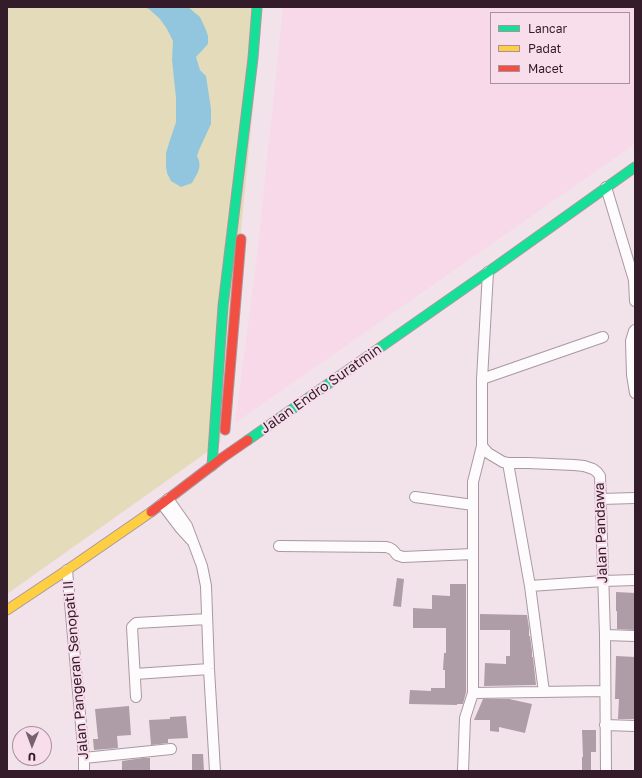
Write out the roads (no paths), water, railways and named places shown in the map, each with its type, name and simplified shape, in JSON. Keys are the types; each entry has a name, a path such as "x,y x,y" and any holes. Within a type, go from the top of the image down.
{"street":[{"path":"212,466 223,306 253,58 257,7"},
{"path":"244,207 263,38"},
{"name":"Jalan Endro Suratmin","path":"7,610 165,501 212,466 223,450 488,272 635,167"},
{"path":"606,187 634,280 635,301"},
{"path":"223,450 242,231"},
{"path":"463,771 465,718 473,693 473,482 482,446 482,379 488,272"},
{"path":"635,330 631,341 632,375 635,393"},
{"path":"482,379 603,337"},
{"name":"Jalan Pandawa","path":"482,446 488,453 503,462 584,466 598,472 600,476 605,635 606,771"},
{"path":"508,463 530,586 544,692"},
{"path":"415,497 473,505"},
{"path":"601,499 635,498"},
{"path":"165,501 181,529 192,541 202,566 206,586 215,771"},
{"path":"279,546 386,547 394,550 397,556 403,557 473,554"},
{"name":"Jalan Pangeran Senopati II","path":"67,570 84,771"},
{"path":"530,586 635,580"},
{"path":"136,696 132,627 134,624 207,619"},
{"path":"605,635 635,636"},
{"path":"134,674 209,669"},
{"path":"473,693 605,691"},
{"path":"605,725 635,726"},
{"path":"84,758 171,749"}],"water":[{"path":"144,7 188,7 200,17 208,36 208,44 196,57 200,70 206,76 211,109 211,124 197,156 199,160 199,167 197,173 192,183 181,187 171,181 167,173 166,166 166,153 176,122 176,98 172,60 173,41 160,19 149,9"}]}
